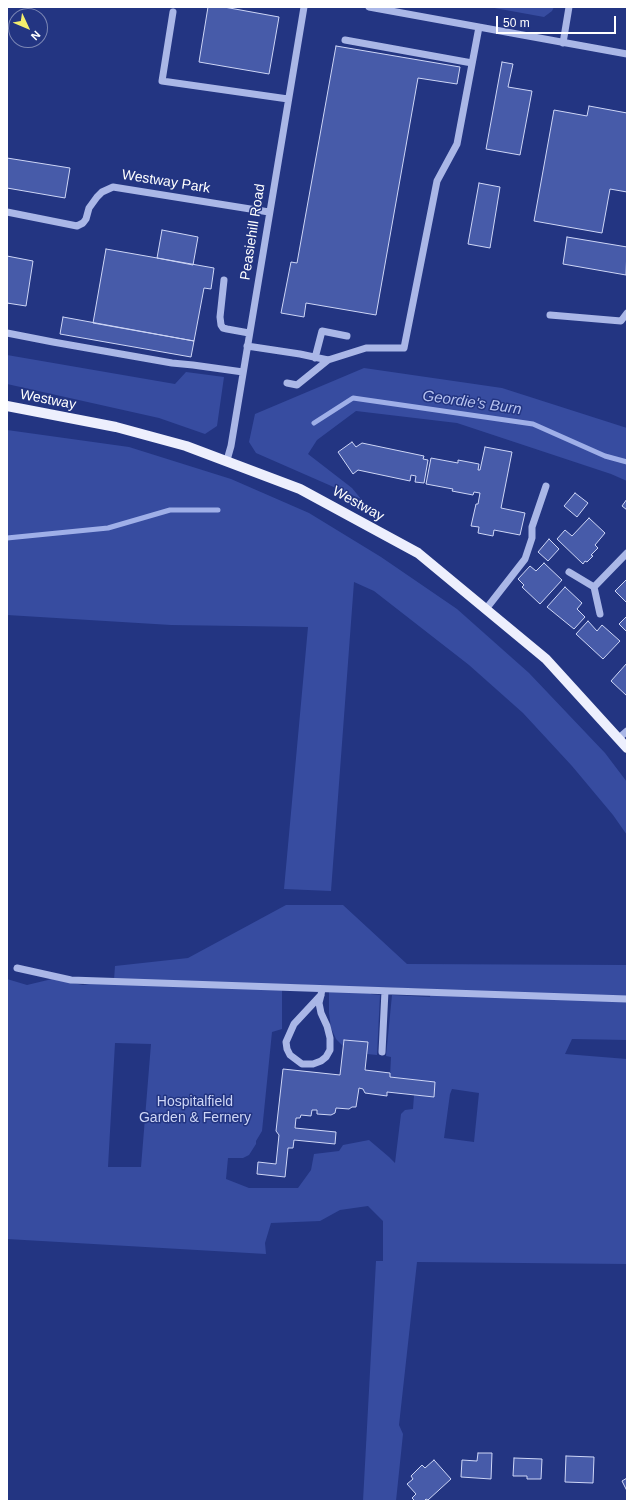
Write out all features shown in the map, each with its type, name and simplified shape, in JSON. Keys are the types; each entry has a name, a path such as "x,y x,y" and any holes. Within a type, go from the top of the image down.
{"main road":[{"name":"Westway","path":"7,406 116,427 186,446 227,460 300,489 418,553 546,659 627,748"}],"street":[{"name":"Peasiehill Road","path":"227,460 231,446 304,7"},
{"path":"368,7 627,54"},
{"path":"563,43 569,7"},
{"path":"174,12 162,81 288,99"},
{"path":"287,383 297,385 328,360 366,348 404,348 437,181 457,144 480,27"},
{"path":"345,40 472,63"},
{"name":"Westway Park","path":"7,212 76,226 83,224 86,220 89,208 97,197 102,192 113,187 270,212"},
{"path":"224,280 220,317 221,325 223,328 249,333"},
{"path":"550,316 621,321 627,313"},
{"path":"315,358 322,331 347,336"},
{"path":"7,333 172,363 243,372"},
{"path":"247,346 328,360"},
{"path":"486,609 525,559 532,538 532,527 546,486"},
{"path":"594,587 627,553"},
{"path":"568,572 594,587 600,614"},
{"path":"619,738 627,731"},
{"path":"17,968 71,980 322,992 385,991 627,999"},
{"path":"382,1052 385,991"},
{"path":"322,992 319,1003 330,1038 330,1050 326,1057 321,1061 313,1064 302,1064 290,1055 286,1042 294,1024 322,992"}],"green space":[{"path":"489,7 554,7 552,11 544,17"},
{"path":"7,355 175,384 186,372 224,377 217,426 205,434 159,418 7,384"},
{"path":"364,368 502,388 627,428 627,481 611,474 457,423 356,411 317,440 308,454 352,488 361,499 256,453 249,442 255,414"},
{"path":"7,430 129,447 231,479 309,513 381,557 457,609 529,673 605,753 627,782 627,835 613,815 572,766 523,713 469,665 374,591 354,582 331,891 284,889 308,627 171,625 7,615"},
{"name":"Hospitalfield Garden & Fernery","path":"286,905 343,905 407,964 627,965 627,1040 572,1039 565,1054 627,1059 627,1264 417,1262 399,1425 403,1434 396,1501 363,1501 376,1261 383,1261 383,1221 368,1206 340,1210 320,1221 271,1223 265,1243 266,1254 7,1239 7,979 27,985 52,979 83,985 114,980 115,966 188,958","holes":["282,984 329,986 329,1013 331,1028 336,1039 343,1046 344,1040 367,1042 367,1054 377,1055 380,995 371,994 371,987 431,989 430,997 392,995 386,1056 391,1057 390,1077 435,1082 434,1097 414,1095 413,1109 405,1110 401,1114 395,1163 369,1140 343,1145 339,1151 314,1154 311,1170 298,1188 249,1188 226,1179 228,1158 243,1158 249,1155 262,1131 272,1032 282,1029","115,1043 151,1044 141,1167 108,1167","452,1089 479,1093 474,1142 444,1138"]}],"building":[{"path":"208,7 224,7 279,17 269,74 199,62"},
{"path":"336,46 460,67 457,84 418,78 376,315 306,303 304,317 281,313 291,262 297,263"},
{"path":"502,62 513,64 508,87 532,91 520,155 486,149"},
{"path":"589,106 627,113 627,192 610,189 602,233 534,221 554,110 587,116"},
{"path":"7,158 70,168 65,198 7,188"},
{"path":"479,183 500,187 490,248 468,244"},
{"path":"162,230 198,237 193,265 157,258"},
{"path":"567,237 627,247 626,275 563,264"},
{"path":"106,249 214,268 211,289 204,288 194,341 93,323"},
{"path":"7,256 33,261 26,306 7,303"},
{"path":"63,317 194,341 191,357 60,334"},
{"path":"352,442 356,447 362,443 424,456 423,459 428,460 424,483 415,482 416,476 411,475 410,481 358,470 353,474 338,452"},
{"path":"485,447 512,452 501,508 525,513 520,535 494,530 493,536 478,533 479,527 471,526 480,493 474,492 473,495 452,491 453,489 426,484 431,458 458,463 458,460 479,464 478,470 480,470"},
{"path":"575,493 588,503 577,517 564,506"},
{"path":"627,499 627,510 622,506"},
{"path":"589,518 605,533 595,545 598,548 591,555 593,556 583,564 557,539 565,530 572,536"},
{"path":"549,539 559,549 548,561 538,552"},
{"path":"544,563 562,580 540,604 522,587 524,585 518,579 530,566 536,571"},
{"path":"627,579 627,603 615,591"},
{"path":"565,587 582,603 577,609 585,617 574,629 547,607"},
{"path":"627,616 627,632 619,624"},
{"path":"588,621 597,631 602,625 620,641 603,659 576,634"},
{"path":"627,663 627,696 611,681"},
{"path":"344,1040 368,1042 365,1070 390,1073 390,1077 435,1082 434,1097 387,1092 387,1096 365,1093 363,1089 359,1088 356,1107 349,1109 336,1108 335,1113 331,1115 317,1114 317,1110 312,1110 311,1116 301,1115 300,1118 296,1118 295,1128 336,1132 335,1144 294,1140 293,1148 288,1148 285,1177 257,1174 258,1162 276,1164 279,1135 276,1131 283,1069 340,1075"},
{"path":"478,1453 492,1453 491,1479 461,1477 462,1460 477,1461"},
{"path":"566,1456 594,1457 593,1483 565,1482"},
{"path":"514,1458 542,1459 541,1479 527,1479 527,1476 513,1476"},
{"path":"434,1460 451,1479 428,1500 415,1501 412,1498 416,1494 407,1484 413,1479 411,1476 422,1465 425,1468"},
{"path":"627,1478 627,1491 622,1481"}],"waterway":[{"name":"Geordie's Burn","path":"314,423 353,398 533,424 605,456 627,462"},
{"name":"Geordie's Burn","path":"7,538 108,528 170,510 218,510"}]}
